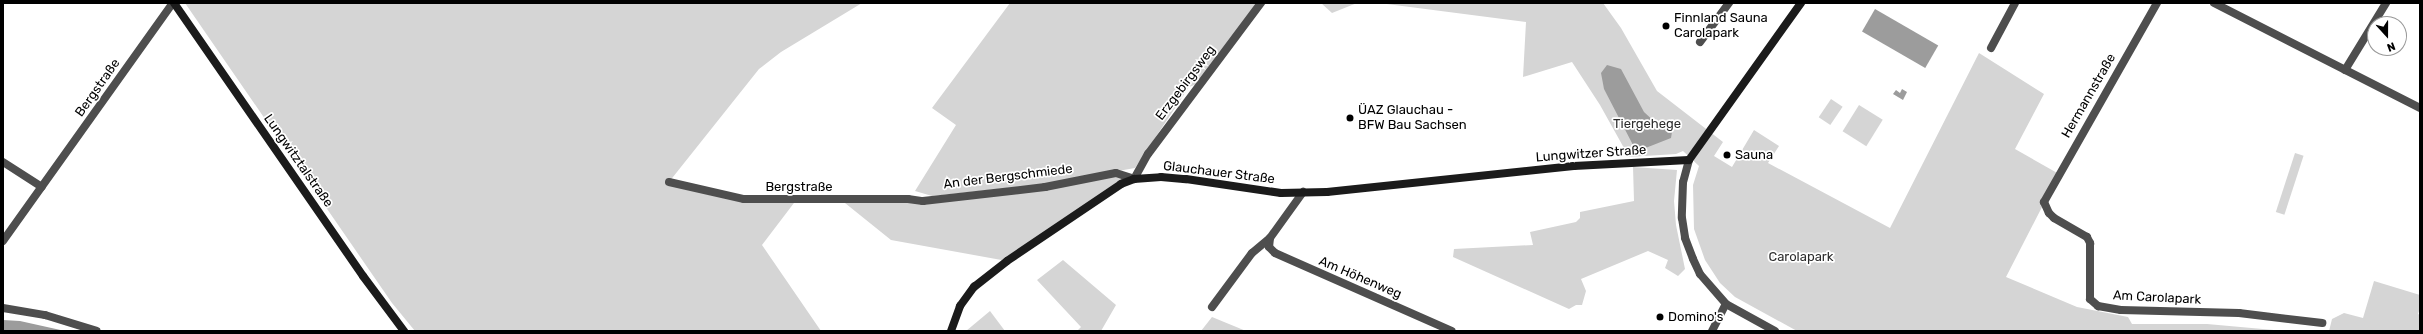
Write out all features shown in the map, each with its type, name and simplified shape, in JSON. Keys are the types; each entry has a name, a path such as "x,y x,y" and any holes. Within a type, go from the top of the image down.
{"street":[{"name":"Bergstraße","path":"3,241 174,3"},
{"name":"Lungwitztalstraße","path":"174,3 363,276 404,331"},
{"name":"Erzgebirgsweg","path":"1134,179 1148,154 1261,3"},
{"path":"1700,42 1729,3"},
{"path":"1775,331 1726,304 1700,274 1685,238 1682,198 1689,160 1801,3"},
{"path":"1991,48 2015,3"},
{"name":"Hermannstraße","path":"2044,202 2157,3"},
{"path":"2214,3 2420,108"},
{"path":"2345,70 2386,3"},
{"name":"Lungwitzer Straße","path":"1303,192 1327,192 1574,166 1689,160"},
{"path":"3,162 42,187"},
{"name":"An der Bergschmiede","path":"931,199 1044,187 1116,173 1134,179"},
{"name":"Glauchauer Straße","path":"951,331 960,306 974,287 1006,261 1121,184 1134,179 1160,177 1186,179 1281,193 1303,192"},
{"name":"Bergstraße","path":"669,182 744,199 908,198 915,201 931,199"},
{"path":"1212,307 1252,253 1270,238 1303,192"},
{"name":"Am Carolapark","path":"2044,202 2049,213 2054,218 2087,237 2090,244 2088,294 2093,304 2121,310 2239,313 2322,323"},
{"name":"Am Höhenweg","path":"1270,238 1269,247 1275,253 1452,331"},
{"path":"1712,331 1726,304"},
{"path":"3,308 44,315 97,331"}],"green space":[{"path":"185,3 862,3 781,52 759,69 669,182 744,199 797,199 762,245 821,331 415,331 392,303"},
{"path":"1010,3 1261,3 1202,82 1189,87 1135,168 1044,184 932,196 915,191 956,125 932,108"},
{"path":"1321,3 1357,3 1332,13"},
{"name":"Carolapark","path":"1379,3 1603,3 1621,28 1657,91 1723,142 1714,156 1732,167 1754,130 1779,146 1768,163 1890,228 1979,53 2044,94 2015,149 2059,174 2006,277 2077,307 2128,317 2132,324 2207,324 2285,331 1797,331 1735,297 1720,283 1705,260 1694,229 1693,185 1699,166 1683,151 1676,154 1629,157 1600,105 1572,62 1523,77 1526,22"},
{"path":"1831,99 1843,107 1830,125 1819,117"},
{"path":"1859,105 1883,120 1866,146 1843,131"},
{"path":"2295,153 2304,156 2284,215 2276,212"},
{"path":"1633,167 1677,170 1674,201 1676,225 1685,269 1678,276 1665,268 1668,260 1648,251 1581,279 1586,291 1582,305 1576,305 1569,309 1453,257 1454,249 1533,245 1530,232 1576,222 1580,218 1580,212 1634,201"},
{"path":"1116,173 1134,179 1007,261 891,240 840,199 908,199 1044,187"},
{"path":"1063,260 1116,305 1101,331 1077,331 1081,327 1037,280"},
{"path":"2374,281 2420,295 2420,308 2418,314 2420,315 2420,331 2329,331 2332,319 2344,313 2363,318"},
{"path":"990,311 1005,331 966,331"},
{"path":"1212,317 1246,331 1201,331"}],"shaded area":[{"path":"1875,9 1938,46 1925,68 1862,32"},
{"path":"1607,65 1621,69 1644,112 1657,124 1667,126 1672,132 1671,138 1643,149 1633,145 1604,89 1601,73"},
{"path":"1902,89 1907,92 1903,100 1893,94 1896,90 1900,93"},
{"path":"3,320 20,321 65,331 3,330"}],"place":[{"name":"Finnland Sauna Carolapark","path":"1666,26"},
{"name":"ÜAZ Glauchau - BFW Bau Sachsen","path":"1350,118"},
{"name":"Sauna","path":"1727,155"},
{"name":"Domino's","path":"1660,317"}],"park label":[{"name":"Tiergehege","path":"1647,124"}]}
